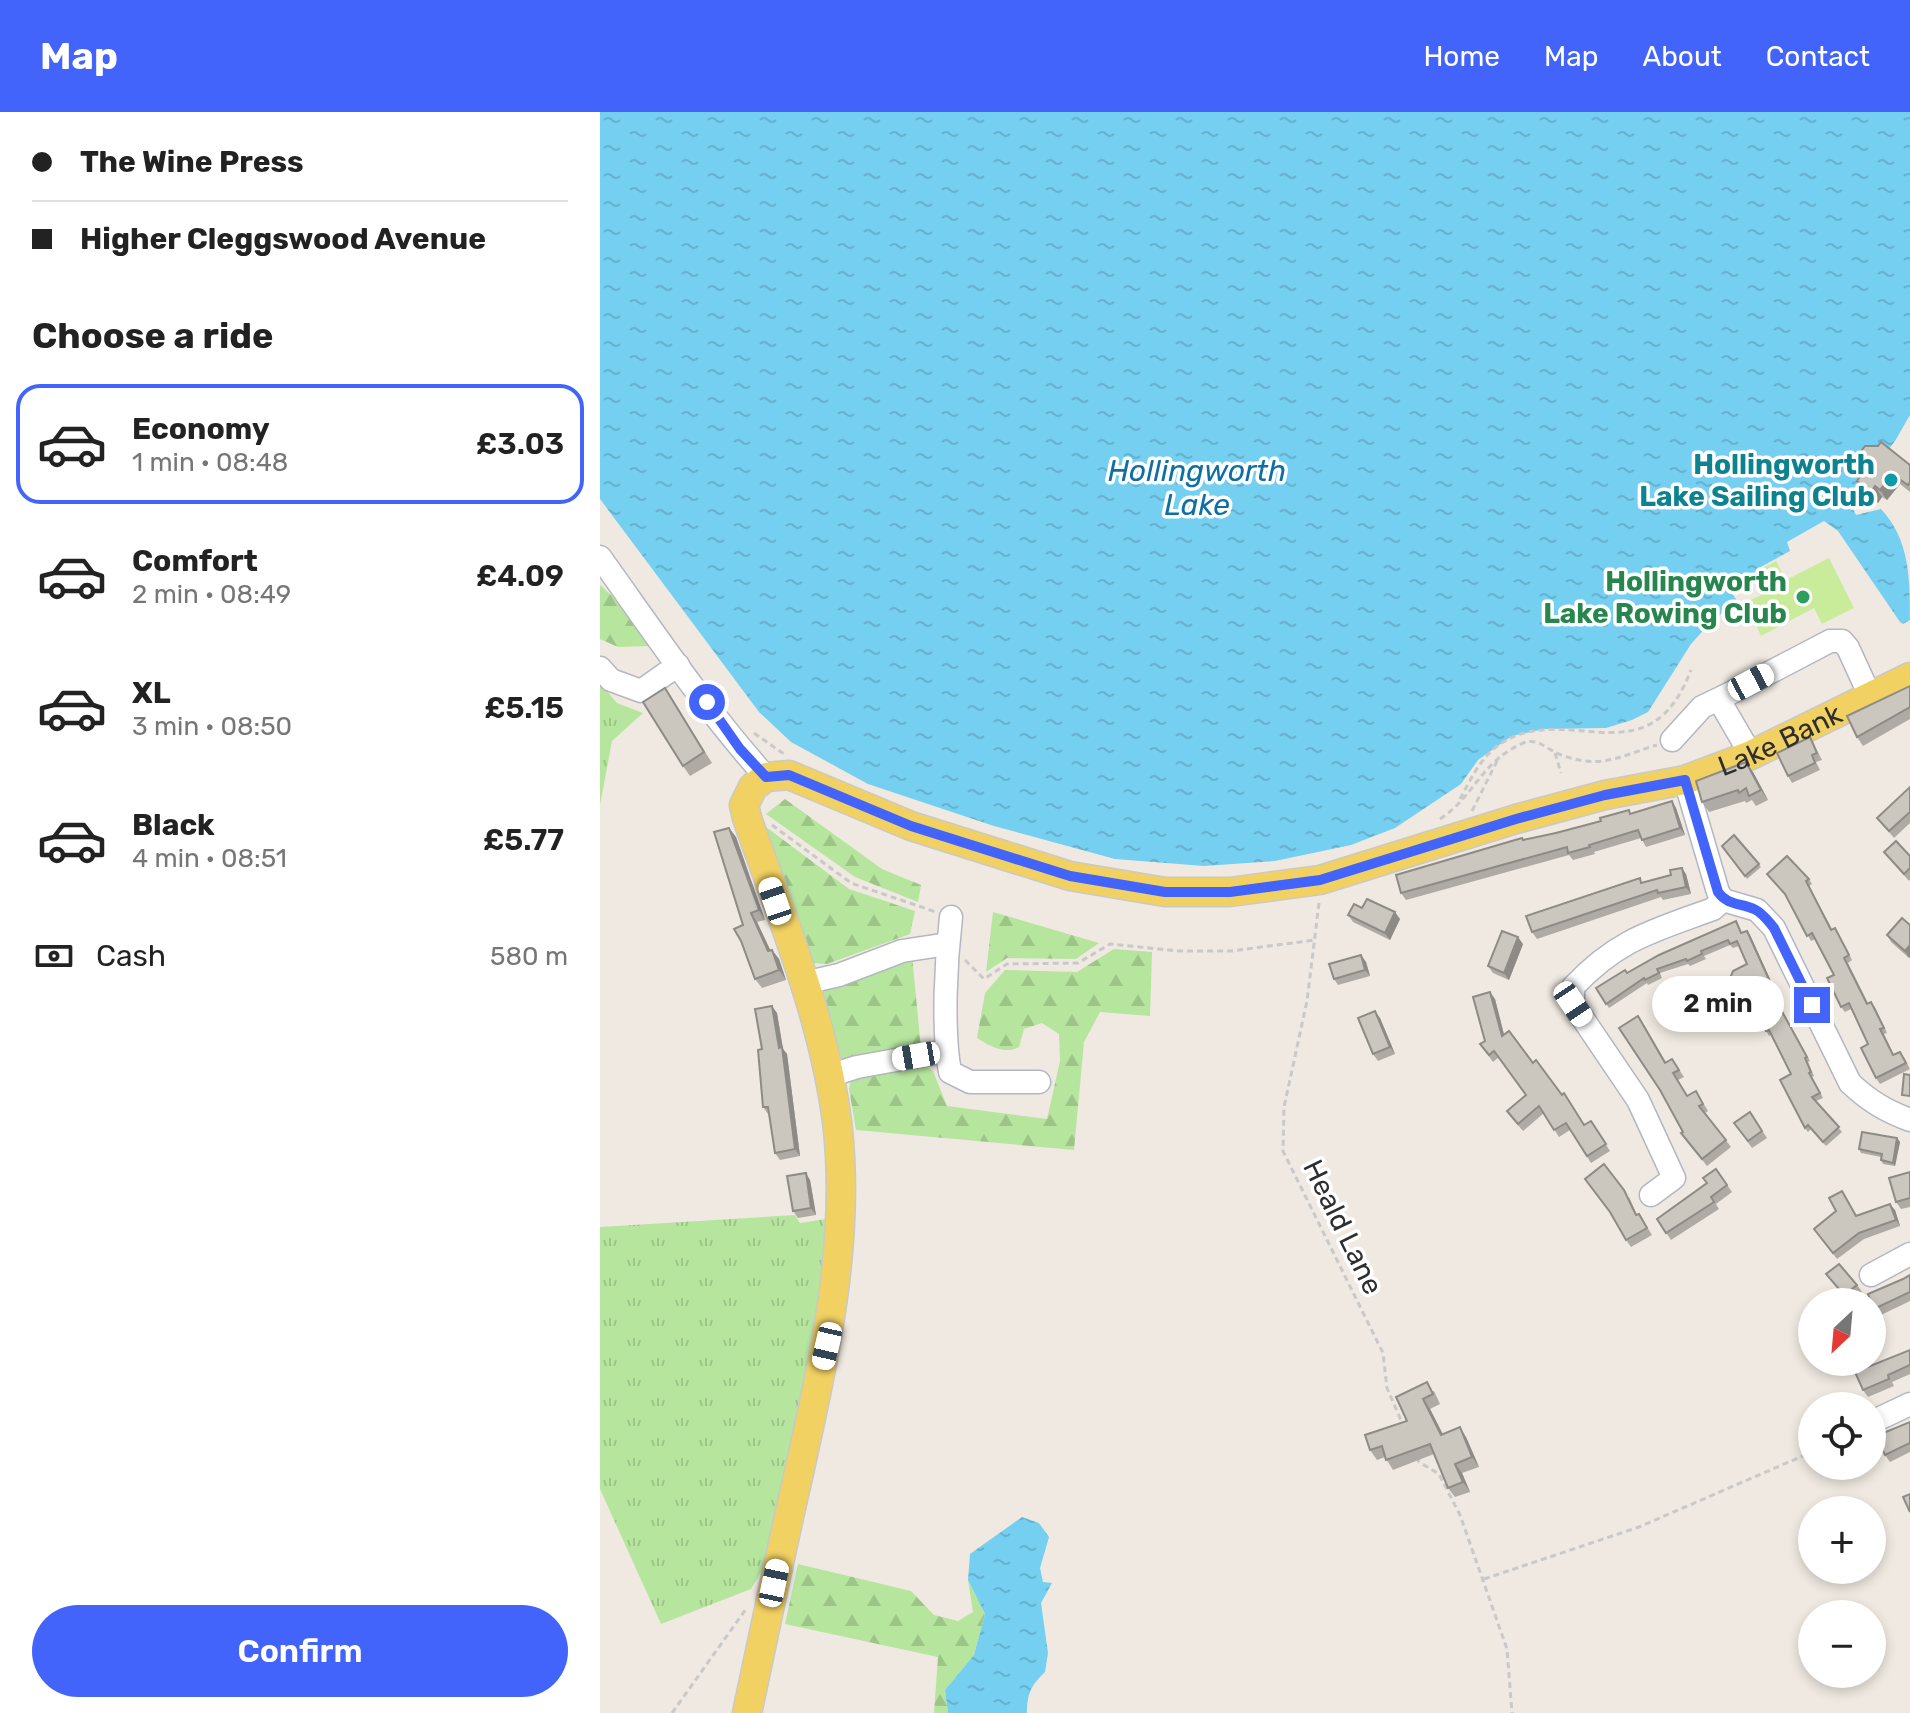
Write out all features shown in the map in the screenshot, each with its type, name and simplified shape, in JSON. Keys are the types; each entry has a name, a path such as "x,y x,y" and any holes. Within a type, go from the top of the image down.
{"main road":[{"name":"Lake Bank","path":"766,777 789,775 911,826 1070,876 1165,892 1230,892 1320,880 1516,819 1605,795 1685,780 1751,755 1910,677"},
{"path":"747,1713 827,1346 841,1189 838,1131 829,1076 804,983 744,805 753,787 766,777"}],"street":[{"path":"600,557 678,665 766,777"},
{"path":"1672,740 1702,707 1830,641 1842,641 1848,648 1870,696"},
{"path":"600,668 611,680 641,691 678,665"},
{"path":"1725,696 1722,705 1751,755"},
{"path":"1685,780 1723,900 1757,910 1774,928 1850,1083 1886,1112 1910,1120"},
{"path":"1651,1195 1674,1178 1638,1100 1573,1004 1573,987 1592,967 1623,944 1713,909 1723,900"},
{"path":"951,917 946,1051 950,1072 970,1082 1039,1082"},
{"path":"804,983 839,975 902,951 948,944"},
{"path":"829,1076 857,1067 946,1051"},
{"path":"1871,1275 1910,1254"},
{"path":"1886,1415 1910,1404"}],"path":[{"path":"1454,809 1479,765 1507,740 1538,732 1598,734 1646,727 1674,704 1691,670"},
{"path":"721,721 744,726 794,762"},
{"path":"1538,732 1539,741"},
{"path":"1525,734 1527,741"},
{"path":"1441,819 1454,809 1490,763 1527,741 1539,741 1555,753 1602,762 1620,759 1672,740"},
{"path":"1555,753 1561,773"},
{"path":"1471,814 1500,756"},
{"path":"747,818 762,817 851,883 951,917"},
{"name":"Heald Lane","path":"1320,892 1317,940 1307,1001 1284,1107 1283,1151 1383,1353 1387,1388 1403,1425"},
{"path":"948,944 984,979 1007,964 1078,963 1110,944 1179,951 1231,951 1317,940"},
{"path":"1414,1450 1419,1462 1439,1474 1460,1515 1507,1649 1512,1713"},
{"path":"1482,1580 1639,1527 1798,1458"},
{"path":"672,1713 752,1601"}],"green space":[{"name":"Hollingworth Lake Rowing Club","path":"1829,558 1854,608 1822,624 1814,608 1761,636 1746,602 1768,592 1759,570 1776,561 1786,580"},
{"path":"600,585 619,602 653,646 618,647 600,639"},
{"path":"600,683 617,703 643,713 612,741 600,805"},
{"path":"785,799 882,869 921,885 918,902 855,877 766,814"},
{"path":"766,827 849,889 915,911 910,934 827,964 812,963"},
{"path":"993,912 1099,943 1076,959 1007,958 986,972"},
{"path":"1114,949 1152,952 1150,1016 1100,1012 1084,1042 1074,1150 856,1130 849,1089 852,1076 922,1064 933,1071 947,1106 1047,1119 1060,1061 1059,1034 1042,1023 1024,1029 1019,1047 1003,1050 987,1044 977,1038 985,993 1005,970 1077,972"},
{"path":"912,955 921,1049 843,1064 818,983"},
{"path":"795,1215 800,1223 826,1219 823,1263 803,1393 766,1564 751,1589 661,1624 600,1489 600,1227"},
{"path":"798,1564 911,1591 934,1615 958,1621 973,1612 968,1580 985,1614 974,1655 945,1690 948,1713 934,1713 938,1657 785,1624"}],"water":[{"name":"Hollingworth Lake","path":"600,112 1910,112 1910,415 1895,441 1849,501 1856,515 1881,509 1898,534 1908,575 1910,620 1903,624 1900,622 1838,531 1824,521 1787,542 1790,551 1757,569 1754,579 1732,593 1737,601 1711,622 1691,644 1648,712 1606,728 1544,729 1512,736 1478,760 1461,784 1395,828 1351,845 1275,861 1204,866 1115,859 994,826 868,784 791,742 759,712 600,499"},
{"path":"1022,1517 1039,1523 1049,1537 1040,1568 1043,1582 1052,1583 1041,1603 1048,1653 1045,1672 1031,1690 1027,1713 948,1713 945,1690 974,1655 985,1614 968,1580 970,1554"}],"building":[{"path":"1881,442 1910,465 1910,482 1908,485 1892,474 1880,490 1875,486 1871,492 1857,481 1867,466 1859,454 1865,446 1878,446"},
{"path":"1910,686 1910,707 1857,737 1847,716"},
{"path":"665,688 704,752 683,766 643,702"},
{"path":"1810,737 1817,753 1812,755 1815,763 1788,776 1777,753"},
{"path":"1746,762 1761,790 1749,796 1746,788 1739,793 1738,790 1702,802 1696,781"},
{"path":"1910,787 1910,812 1889,831 1877,818"},
{"path":"1672,801 1680,828 1642,840 1638,830 1568,853 1567,847 1401,893 1396,875 1522,838 1556,833 1629,810 1630,814"},
{"path":"729,828 759,910 751,913 768,951 772,950 779,970 755,979 734,929 743,925 714,832"},
{"path":"1734,835 1759,864 1745,876 1722,846"},
{"path":"1896,841 1910,856 1910,868 1904,874 1884,852"},
{"path":"1787,856 1809,879 1806,881 1831,930 1835,928 1849,955 1844,958 1867,1004 1871,1002 1893,1055 1900,1052 1906,1063 1876,1078 1861,1048 1868,1044 1849,1003 1841,1007 1827,978 1834,975 1812,933 1807,936 1785,894 1767,874"},
{"path":"1682,868 1686,887 1658,893 1657,890 1532,932 1526,916 1640,878 1641,883 1671,875 1670,870"},
{"path":"1367,899 1395,912 1385,933 1348,915 1354,904 1362,908"},
{"path":"1902,918 1910,925 1910,945 1905,951 1887,935"},
{"path":"1736,921 1741,933 1747,931 1771,984 1768,986 1807,1057 1809,1073 1820,1093 1812,1097 1839,1127 1823,1142 1808,1125 1805,1128 1780,1080 1791,1074 1769,1030 1766,1031 1752,1005 1756,1003 1745,981 1739,984 1731,976 1733,971 1747,964 1737,941 1730,944 1728,940 1701,951 1702,954 1687,961 1657,969 1659,973 1644,978 1606,1004 1596,988 1625,970 1627,973 1659,955"},
{"path":"1502,931 1518,937 1504,973 1488,966"},
{"path":"1361,955 1365,970 1334,979 1329,964"},
{"path":"1490,992 1502,1036 1509,1031 1533,1063 1536,1060 1562,1095 1564,1093 1584,1125 1591,1121 1606,1144 1587,1156 1566,1123 1554,1130 1539,1106 1518,1124 1507,1111 1526,1095 1494,1051 1489,1055 1480,1044 1485,1041 1473,997"},
{"path":"772,1006 779,1048 782,1047 795,1149 775,1153 768,1107 763,1107 758,1050 762,1049 755,1009"},
{"path":"1375,1011 1390,1047 1373,1054 1358,1018"},
{"path":"1638,1016 1665,1063 1672,1059 1679,1070 1673,1073 1687,1096 1696,1091 1703,1104 1699,1106 1726,1140 1702,1159 1681,1133 1660,1090 1619,1028"},
{"path":"1904,1074 1910,1075 1910,1096 1902,1095"},
{"path":"1750,1112 1762,1131 1748,1141 1734,1123"},
{"path":"1862,1132 1897,1138 1893,1163 1881,1160 1882,1154 1859,1149"},
{"path":"1604,1164 1647,1228 1626,1240 1585,1179"},
{"path":"1716,1169 1727,1185 1711,1197 1714,1202 1666,1233 1657,1219 1707,1183 1703,1178"},
{"path":"1910,1172 1910,1198 1896,1202 1889,1178"},
{"path":"806,1173 811,1208 793,1211 787,1176"},
{"path":"1842,1191 1856,1216 1890,1204 1896,1220 1859,1233 1833,1253 1814,1229 1836,1211 1829,1198"},
{"path":"1839,1264 1857,1285 1838,1288 1826,1274"},
{"path":"1910,1275 1910,1292 1886,1303 1886,1288 1882,1288"},
{"path":"1910,1350 1910,1365 1888,1375 1889,1379 1863,1390 1857,1376 1886,1376 1886,1360"},
{"path":"1427,1382 1433,1394 1423,1399 1441,1435 1460,1427 1472,1457 1455,1464 1463,1482 1448,1488 1430,1444 1386,1460 1382,1446 1370,1450 1365,1435 1407,1421 1396,1397"},
{"path":"1910,1422 1910,1443 1886,1455 1886,1432"},
{"path":"1910,1494 1910,1512 1903,1497"}],"place":[{"name":"Hollingworth Lake Sailing Club","path":"1891,480"},
{"name":"Hollingworth Lake Rowing Club","path":"1803,597"}],"route":[{"path":"707,702 740,749 766,777 789,775 911,826 1070,876 1165,892 1230,892 1320,880 1516,819 1605,795 1685,780 1718,892 1723,900 1757,910 1767,918 1812,1005"}]}
